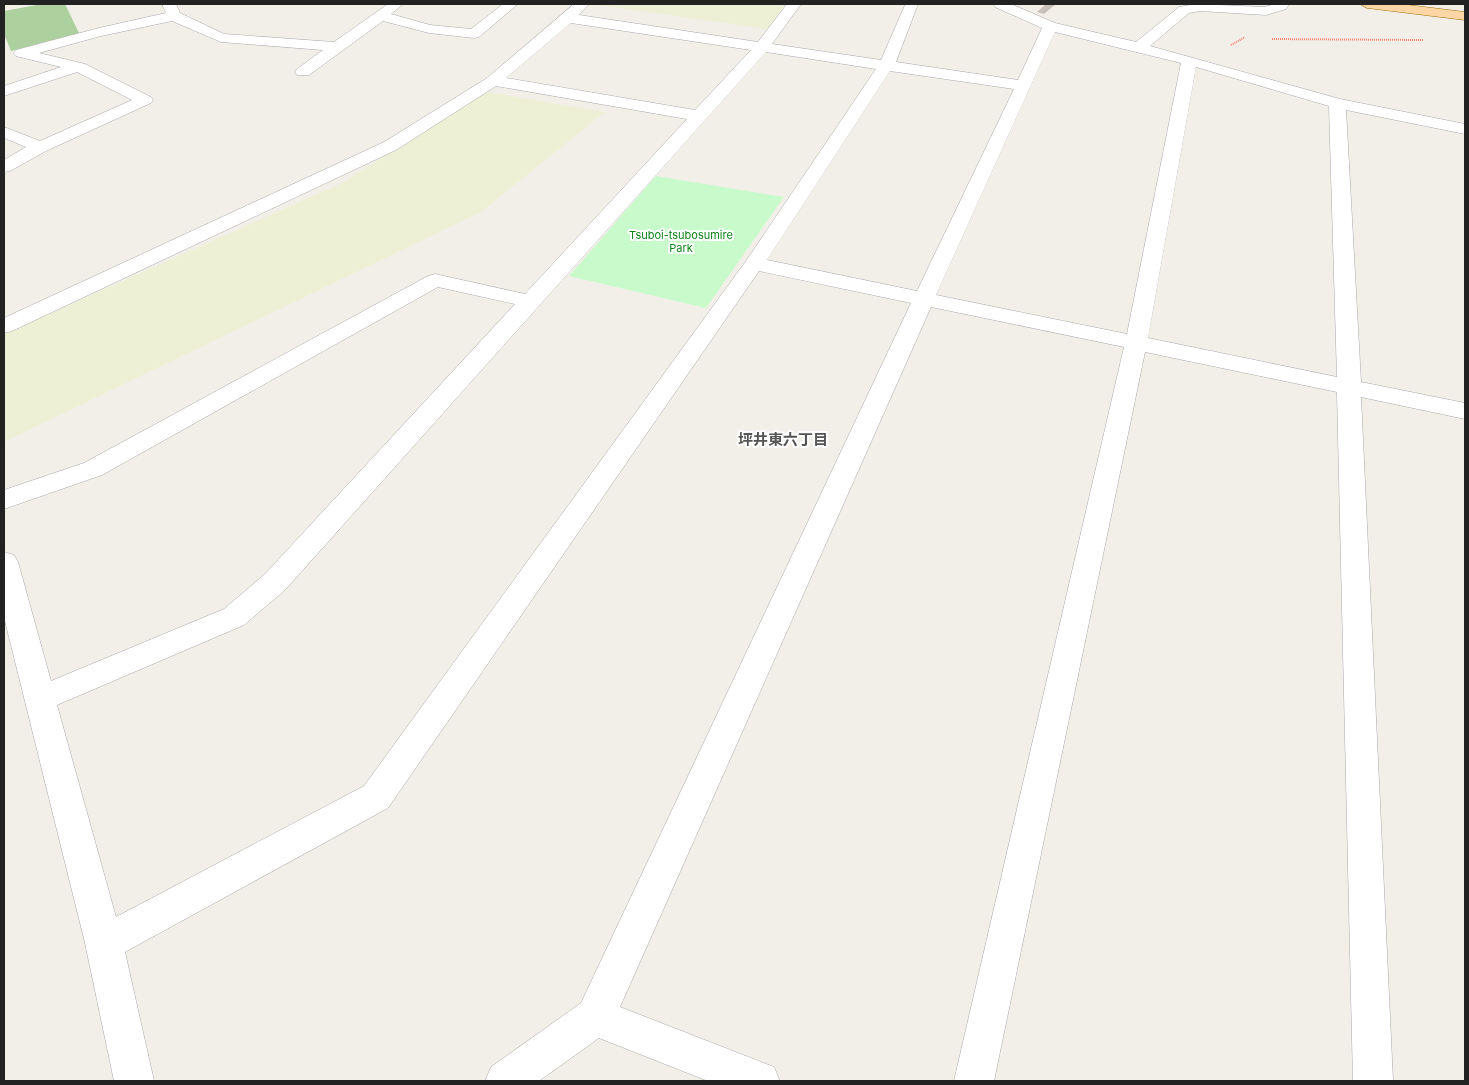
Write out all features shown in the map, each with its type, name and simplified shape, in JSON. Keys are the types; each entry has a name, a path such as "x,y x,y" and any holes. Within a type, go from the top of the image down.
{"main road":[{"path":"1368,4 1459,15"},
{"path":"1406,4 1459,15"}],"street":[{"path":"370,4 396,5"},
{"path":"381,16 429,28 474,34 511,4"},
{"path":"4,326 390,146 492,81 568,18 582,4"},
{"path":"40,699 234,617 274,582 763,46 794,4"},
{"path":"1000,4 1050,26 1193,61 1337,103 1465,129"},
{"path":"1138,48 1184,10 1200,7 1266,11 1282,4"},
{"path":"304,72 396,5"},
{"path":"104,943 376,798 754,264 888,64 912,5"},
{"path":"4,56 99,32 172,10 221,38 337,47"},
{"path":"568,18 888,64 1024,86"},
{"path":"505,1081 595,1017 1050,26"},
{"path":"4,167 40,147 145,100 78,67 21,53"},
{"path":"974,1081 1136,343 1193,61"},
{"path":"4,91 78,67"},
{"path":"492,81 698,116"},
{"path":"1337,103 1349,387 1373,1081"},
{"path":"4,132 40,147"},
{"path":"754,264 1465,411"},
{"path":"4,500 93,469 435,280 530,301"},
{"path":"4,562 104,943 134,1081"},
{"path":"595,1017 760,1081"}],"path":[{"path":"1264,38 1448,40 1459,15"},
{"path":"1193,61 1246,37"}],"green space":[{"path":"42,4 65,4 79,33 11,51 4,34 4,11"},
{"path":"591,4 786,4 767,29"},
{"path":"487,92 605,112 481,212 4,442 4,334 342,183"},
{"name":"Tsuboi-tsubosumire Park","path":"656,176 784,197 706,308 569,276"}],"building":[{"path":"1046,4 1056,4 1044,14 1037,12"}],"district":[{"name":"坪井東六丁目","path":"783,440"}]}
